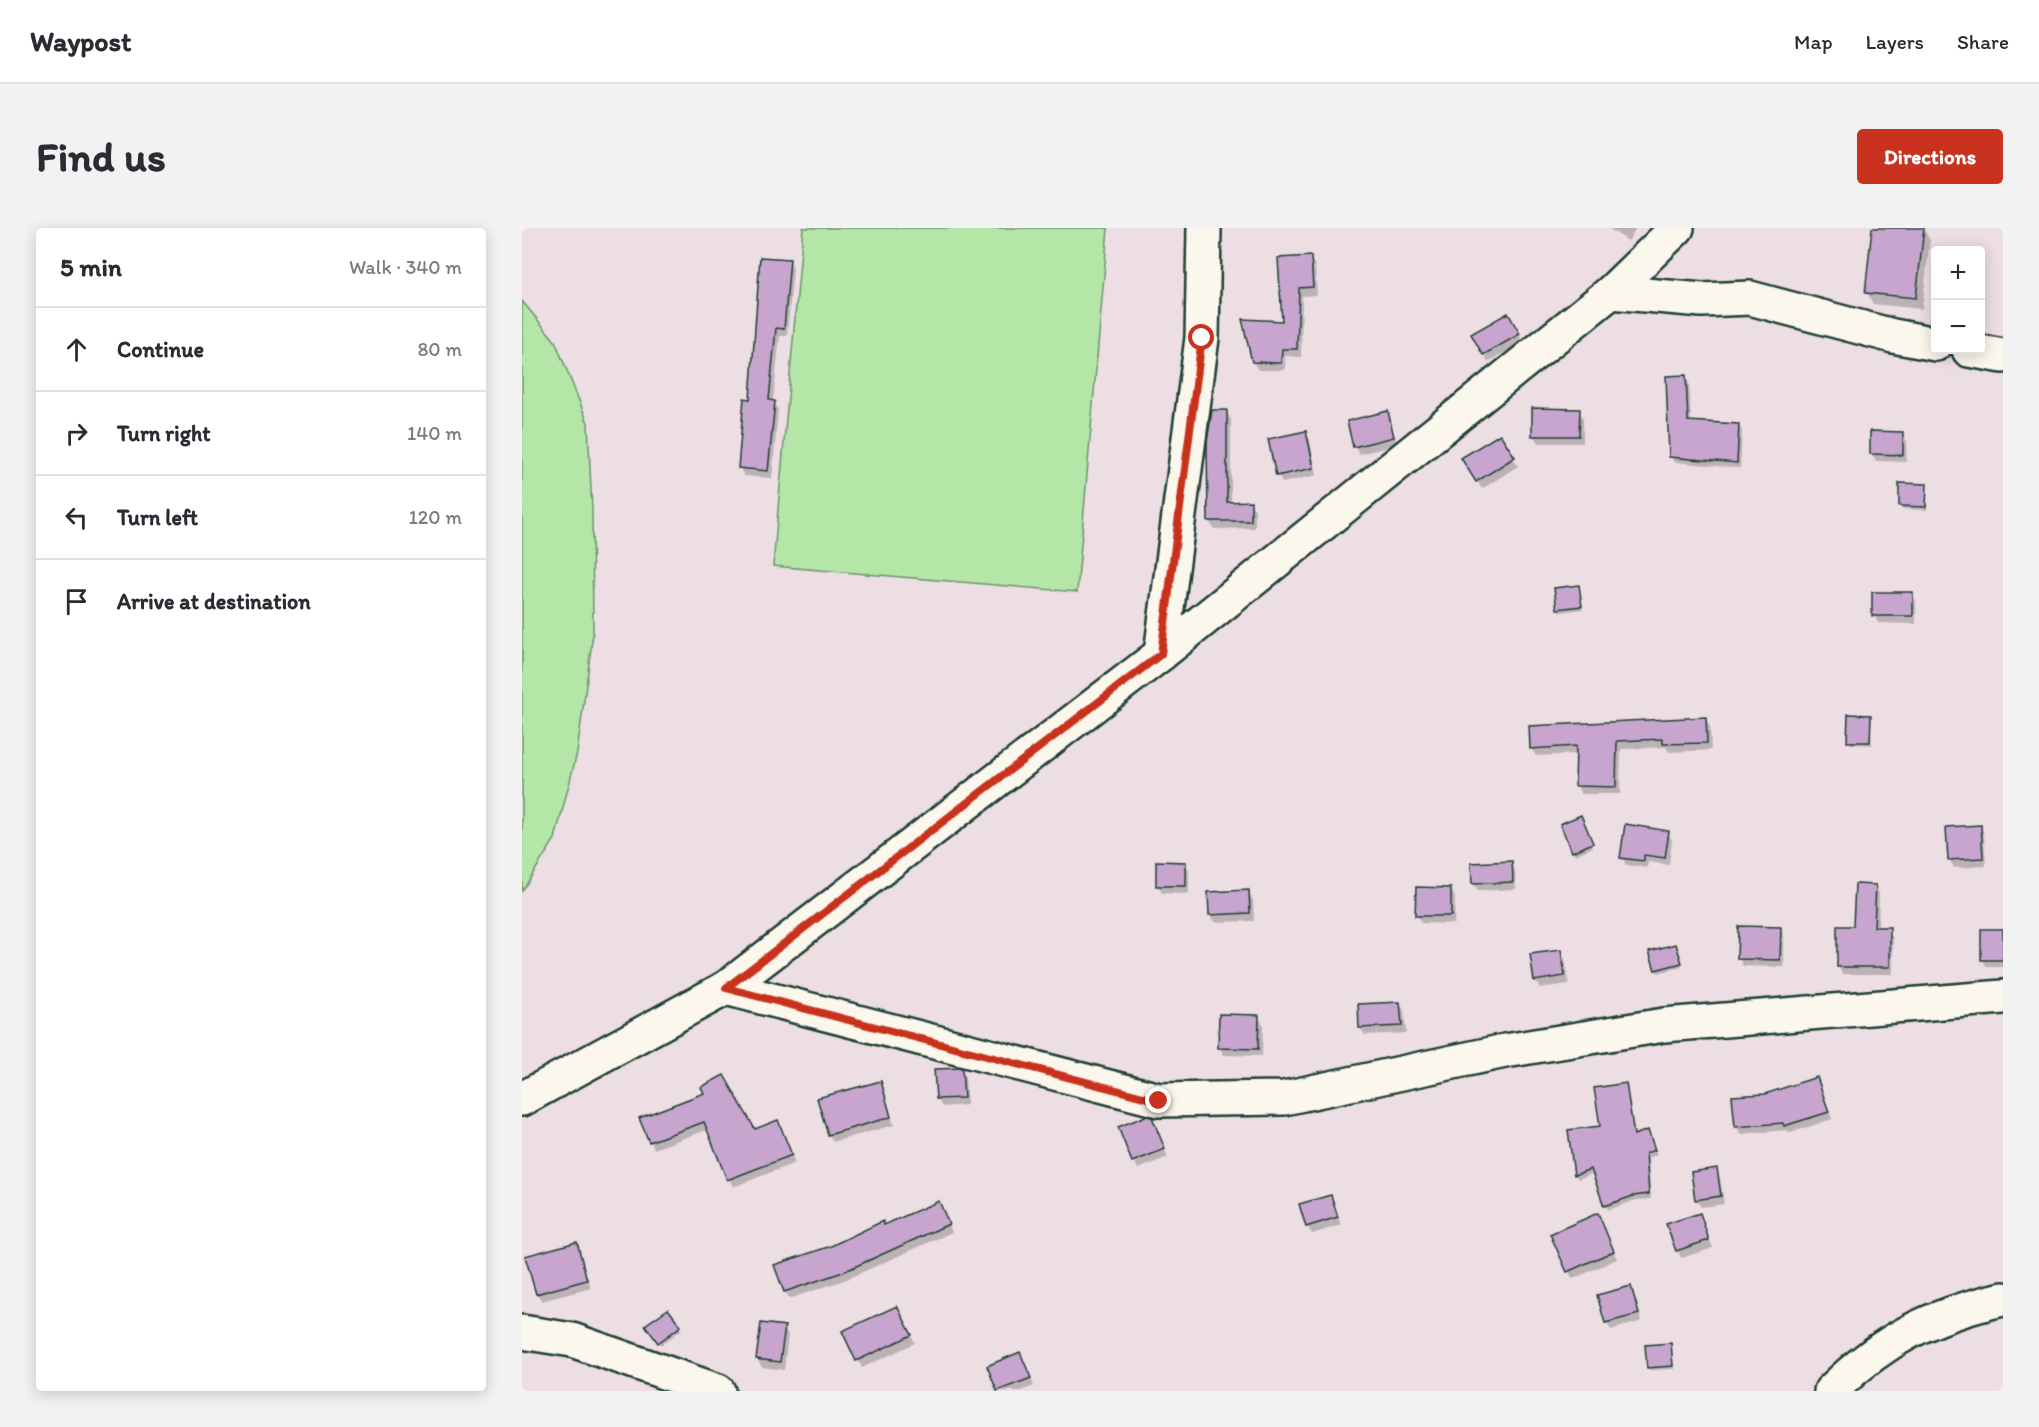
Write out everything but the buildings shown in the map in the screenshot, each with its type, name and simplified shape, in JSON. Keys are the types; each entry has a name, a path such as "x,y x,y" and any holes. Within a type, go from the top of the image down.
{"street":[{"path":"1161,654 1202,338 1204,228"},
{"path":"522,1099 726,988 1161,654 1611,292 1677,228"},
{"path":"1611,292 1702,300 1750,298 1893,336 1931,343"},
{"path":"1985,353 2003,356"},
{"path":"726,988 1159,1101 1284,1098 1505,1051 1664,1025 2003,997"},
{"path":"1831,1391 1854,1370 1912,1328 1960,1308 2003,1299"},
{"path":"522,1332 572,1340 718,1391"}],"green space":[{"path":"803,228 1108,228 1077,592 773,566"},
{"path":"522,301 555,341 588,423 592,511 593,633 577,753 555,839 522,891"}],"route":[{"path":"1159,1101 726,988 1161,654 1202,338"}]}
